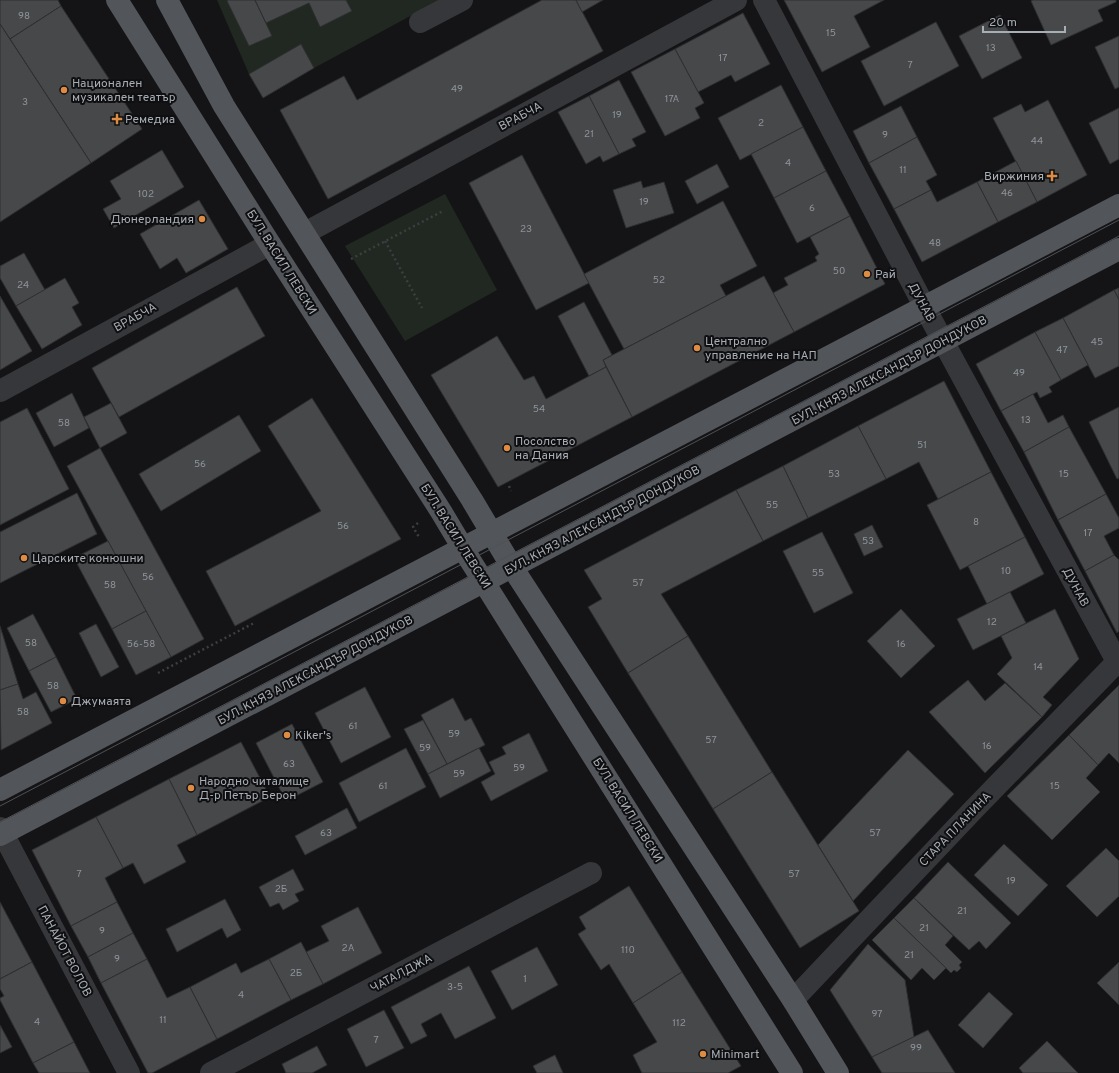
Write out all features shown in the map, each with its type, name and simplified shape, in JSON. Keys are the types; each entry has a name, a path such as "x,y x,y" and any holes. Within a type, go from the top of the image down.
{"main road":[{"name":"БУЛ. ВАСИЛ ЛЕВСКИ","path":"117,0 270,244 464,548 786,1071"},
{"path":"167,0 224,106 305,233 492,533 512,568 793,1000 838,1073"},
{"path":"0,790 1119,205"},
{"name":"БУЛ. КНЯЗ АЛЕКСАНДЪР ДОНДУКОВ","path":"1,833 484,581 512,568 1119,249"}],"street":[{"path":"420,22 462,0"},
{"name":"ВРАБЧА","path":"305,233 736,0"},
{"name":"ДУНАВ","path":"764,0 924,307 1118,662"},
{"name":"ВРАБЧА","path":"0,391 270,244"},
{"name":"СТАРА ПЛАНИНА","path":"793,1000 970,813 1118,662"},
{"name":"ПАНАЙОТ ВОЛОВ","path":"1,833 129,1073"},
{"name":"ЧАТАЛДЖА","path":"211,1073 591,872"}],"path":[{"path":"350,260 442,211"},
{"path":"385,241 422,308"},
{"path":"509,486 511,491"},
{"path":"413,527 419,537"},
{"path":"158,673 254,623"}],"shaded area":[{"path":"217,0 255,0 266,23 309,3 320,27 351,11 346,0 440,0 314,68 300,45 249,74"},
{"path":"445,194 497,290 405,341 345,246"}],"building":[{"path":"0,0 58,0 61,6 10,39 0,24"},
{"path":"255,0 272,36 249,46 227,1"},
{"path":"255,0 346,0 352,11 320,27 309,3 266,23"},
{"path":"542,0 576,0 603,51 328,199 280,110 344,76 357,100"},
{"path":"576,0 603,0 582,12"},
{"path":"784,0 884,0 854,16 870,47 822,72"},
{"path":"1116,0 1116,2 1098,10 1103,21 1051,45 1031,1"},
{"path":"61,6 142,129 91,163 10,39"},
{"path":"743,13 770,64 735,82 731,75 698,92 675,49"},
{"path":"1000,15 1022,58 982,79 959,36"},
{"path":"936,22 959,66 884,106 861,61"},
{"path":"0,24 91,163 0,222"},
{"path":"1119,36 1119,87 1115,89 1095,47"},
{"path":"301,44 314,68 263,98 249,74"},
{"path":"675,49 704,103 695,108 700,118 665,136 631,72"},
{"path":"619,80 646,132 632,139 636,146 619,154 589,96"},
{"path":"781,85 803,127 740,160 718,118"},
{"path":"589,96 619,154 603,162 600,156 586,164 558,112"},
{"path":"1048,100 1087,175 1037,202 993,118 1021,104 1025,112"},
{"path":"901,106 917,137 869,163 853,131"},
{"path":"1119,108 1119,159 1110,164 1089,123"},
{"path":"803,127 826,171 774,198 751,154"},
{"path":"917,137 937,175 926,181 931,190 894,209 869,163"},
{"path":"162,150 184,187 114,228 103,209 121,199 110,181"},
{"path":"522,155 589,283 536,310 469,183"},
{"path":"1016,161 1037,202 998,222 977,182"},
{"path":"717,164 729,187 697,204 685,181"},
{"path":"826,171 850,216 797,243 774,198"},
{"path":"641,181 643,188 664,182 674,213 626,228 613,190"},
{"path":"977,182 998,222 922,262 894,209 931,190 937,202"},
{"path":"199,200 228,249 186,273 177,258 160,269 140,234"},
{"path":"723,201 757,266 720,285 726,296 624,349 584,274"},
{"path":"850,216 885,284 794,332 773,293 788,285 784,278 817,261 815,257 819,254 810,237"},
{"path":"24,253 45,290 16,306 0,278 0,266"},
{"path":"764,276 794,332 632,417 603,360"},
{"path":"65,278 79,303 72,307 82,325 42,349 16,306"},
{"path":"237,287 265,336 119,417 92,368"},
{"path":"1119,288 1119,300 1114,290"},
{"path":"1114,290 1119,300 1119,366 1095,378 1063,318"},
{"path":"0,296 32,351 0,370"},
{"path":"584,302 612,355 603,360 606,367 589,376 558,316"},
{"path":"1063,318 1088,365 1061,380 1035,332"},
{"path":"1035,332 1061,380 1049,387 1052,392 1040,398 1037,392 1001,411 976,364"},
{"path":"497,336 524,380 534,376 546,399 606,367 632,417 498,487 431,375"},
{"path":"944,381 991,472 938,499 919,462 886,479 858,426"},
{"path":"72,393 89,428 54,447 36,413"},
{"path":"1033,394 1048,423 1063,415 1069,427 1024,452 1001,411"},
{"path":"312,398 401,539 235,626 206,571 321,511 268,426"},
{"path":"111,403 127,433 100,448 84,417"},
{"path":"1119,407 1119,478 1117,479 1089,422"},
{"path":"27,408 69,489 0,525 0,422"},
{"path":"239,415 261,451 161,511 139,474"},
{"path":"858,426 886,479 808,518 783,466"},
{"path":"1069,427 1106,494 1058,520 1024,452"},
{"path":"100,448 204,639 171,657 67,466"},
{"path":"783,466 808,518 763,541 736,490"},
{"path":"991,472 1025,537 960,570 927,505"},
{"path":"736,490 763,541 661,594 688,636 628,673 588,607 602,599 584,570"},
{"name":"Царските конюшни","path":"77,493 97,534 0,583 0,532"},
{"path":"1106,494 1119,518 1119,528 1104,536 1114,555 1085,571 1058,520"},
{"path":"872,525 883,547 864,556 854,534"},
{"path":"822,532 853,593 814,613 783,551"},
{"path":"1025,537 1044,574 987,604 968,566"},
{"path":"108,541 146,611 112,629 74,558"},
{"path":"1114,555 1119,560 1119,631 1117,633 1085,571"},
{"path":"1010,592 1026,623 973,650 957,619"},
{"path":"901,609 935,646 901,678 867,641"},
{"path":"1055,609 1079,659 1043,697 1052,705 1042,717 997,674 1012,658 1001,636"},
{"path":"146,611 171,657 136,675 112,629"},
{"path":"33,614 56,657 29,671 7,628"},
{"path":"96,624 119,667 101,677 79,633"},
{"path":"0,626 18,684 0,690"},
{"path":"688,636 772,772 713,809 628,673"},
{"path":"56,657 77,699 51,712 29,671"},
{"path":"968,680 985,701 1005,683 1042,717 985,773 929,712"},
{"path":"18,684 23,699 36,692 52,723 1,750 0,690"},
{"path":"1119,685 1119,763 1109,753 1098,765 1069,735"},
{"path":"365,687 391,737 341,763 315,713"},
{"path":"453,698 465,721 471,718 485,745 447,764 421,715"},
{"path":"423,720 447,764 428,774 404,729"},
{"path":"292,724 323,782 286,801 256,743"},
{"path":"529,733 548,771 491,801 481,782 495,774 489,762 506,754 502,747"},
{"path":"1069,735 1098,765 1086,778 1100,792 1052,840 1007,796"},
{"path":"241,742 270,797 197,835 169,779"},
{"path":"406,748 426,787 359,822 339,783"},
{"path":"479,748 491,771 440,798 428,774"},
{"path":"908,750 954,794 853,901 818,845"},
{"path":"772,772 859,911 800,948 713,809"},
{"path":"169,779 197,835 177,845 186,862 144,884 133,863 123,868 96,817"},
{"path":"347,808 357,828 305,855 295,836"},
{"path":"96,817 123,868 105,878 117,902 71,926 32,850"},
{"path":"1004,844 1048,885 1018,916 974,875"},
{"path":"1106,848 1119,861 1119,896 1097,917 1066,886"},
{"path":"948,862 1011,923 986,949 979,941 969,950 914,898"},
{"path":"293,869 304,890 295,894 299,901 283,910 279,903 270,907 259,887"},
{"path":"629,886 682,972 633,1003 609,964 601,970 578,934 586,929 579,917"},
{"path":"914,898 953,936 945,945 962,962 959,965 961,968 957,972 954,970 951,973 894,918"},
{"path":"225,899 241,930 227,938 222,928 177,952 166,929"},
{"path":"0,902 32,962 0,979"},
{"path":"117,902 133,933 88,957 71,926"},
{"path":"358,907 382,953 323,984 306,952 329,941 321,926"},
{"path":"894,918 946,968 934,980 922,968 911,980 872,940"},
{"path":"133,933 147,959 101,983 88,957"},
{"path":"301,942 323,984 291,1000 269,959"},
{"path":"868,944 905,980 914,1037 872,1057 830,990"},
{"path":"537,947 558,985 512,1010 491,971"},
{"path":"147,959 167,998 190,987 217,1039 152,1073 148,1073 101,983"},
{"path":"269,959 291,1000 217,1039 190,987 236,963 241,973"},
{"path":"32,962 74,1042 33,1063 0,1000 0,998 4,996 0,989 0,979"},
{"path":"1119,962 1119,1005 1097,983"},
{"path":"469,966 496,1018 455,1039 441,1013 421,1024 427,1036 411,1044 391,1007"},
{"path":"682,972 741,1066 728,1073 642,1073 633,1055 657,1042 633,1003"},
{"path":"989,992 1013,1014 983,1048 958,1025"},
{"path":"384,1010 404,1048 366,1067 347,1029"},
{"path":"0,1025 12,1047 0,1053"},
{"path":"928,1030 955,1073 882,1073 872,1057"},
{"path":"1047,1041 1078,1073 1023,1073 1019,1068"},
{"path":"74,1042 90,1073 39,1073 33,1063"},
{"path":"317,1046 327,1065 312,1073 286,1073 282,1064"},
{"path":"555,1055 563,1073 537,1073 533,1066"}],"tram line":[{"path":"0,806 1119,220"},
{"path":"0,822 1119,236"}],"place":[{"name":"Национален музикален театър","path":"64,90"},
{"name":"Ремедиа","path":"117,119"},
{"name":"Виржиния","path":"1052,176"},
{"name":"Дюнерландия","path":"202,219"},
{"name":"Рай","path":"867,274"},
{"name":"Централно управление на НАП","path":"697,348"},
{"name":"Посолство на Дания","path":"507,448"},
{"name":"Царските конюшни","path":"24,558"},
{"name":"Джумаята","path":"63,701"},
{"name":"Kiker's","path":"287,735"},
{"name":"Народно читалище Д-р Петър Берон","path":"191,788"},
{"name":"Minimart","path":"703,1054"}]}
